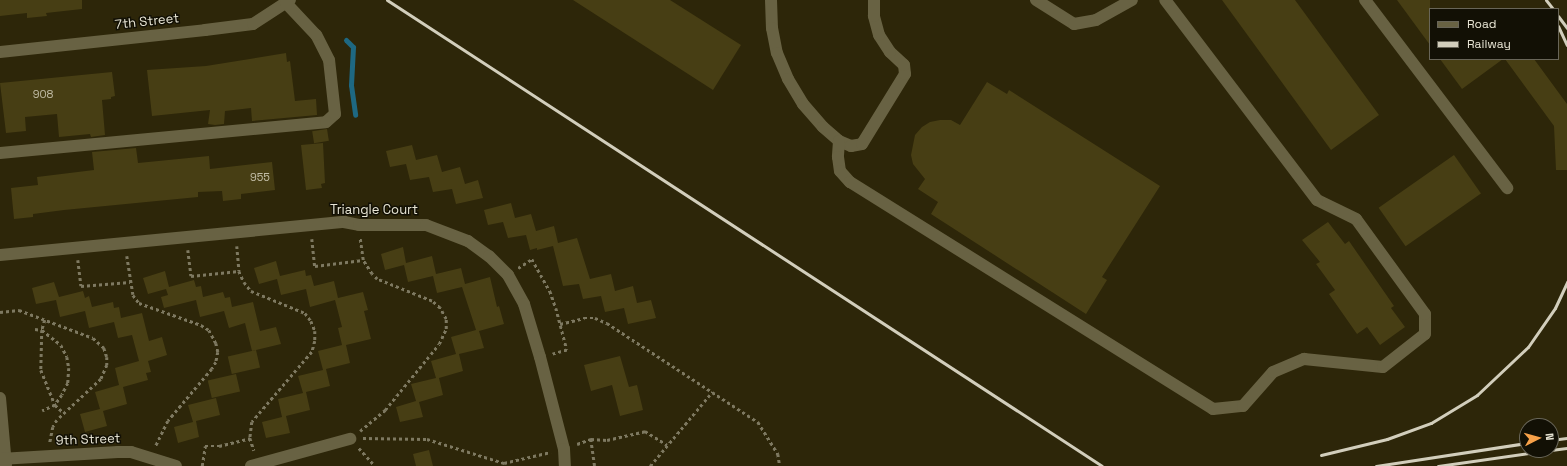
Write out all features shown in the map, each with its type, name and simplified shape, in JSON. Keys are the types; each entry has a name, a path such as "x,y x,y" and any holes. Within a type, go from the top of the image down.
{"street":[{"path":"771,0 772,28 777,53 788,79 803,104 822,127 839,141 851,146 862,144 905,74 904,65 890,52 879,36 874,16 874,0"},
{"path":"1036,0 1074,24 1096,20 1132,0"},
{"path":"839,141 838,157 840,171 850,182 1213,409 1243,406 1273,372 1304,359 1383,367 1425,334 1425,314 1356,219 1317,200 1165,0"},
{"path":"1365,0 1507,188"},
{"path":"0,153 326,122 335,114 329,60 316,35 288,2"},
{"name":"7th Street","path":"0,52 253,24 288,2"},
{"name":"Triangle Court","path":"0,255 344,222 359,225 426,225 468,241 489,256 508,275 524,304 540,357 564,449 565,466"},
{"path":"0,398 4,461"},
{"path":"255,465 350,439"},
{"name":"9th Street","path":"4,461 49,455 131,452 176,466"}],"path":[{"path":"350,439 385,410 439,344 446,329 446,319 440,308 432,301 377,279 372,274 363,260 359,225"},
{"path":"310,226 315,266 363,260"},
{"path":"236,233 239,271 244,282 251,291 305,313 311,321 315,331 315,341 312,352 252,422 250,438 255,465"},
{"path":"187,238 191,276 239,271"},
{"path":"126,243 130,282 133,295 139,303 201,325 209,330 216,343 218,352 216,362 212,369 168,421 152,458"},
{"path":"77,248 81,286 130,282"},
{"path":"508,275 532,259 550,291 567,350 540,357"},
{"path":"0,312 19,310 93,338 104,348 107,357 107,365 101,379 64,414 53,427 49,455"},
{"path":"560,324 584,318 595,318 607,323 758,422 778,454 780,466"},
{"path":"45,320 42,330 41,370 55,405 64,414"},
{"path":"35,329 42,330 61,345 67,357 69,368 68,383 55,405 42,411"},
{"path":"650,466 712,392"},
{"path":"350,439 394,438 427,440 504,463 564,449 591,439 607,440 645,431 667,445"},
{"path":"202,466 205,446 219,446 250,438"},
{"path":"350,439 374,466"},
{"path":"591,439 595,466"}],"building":[{"path":"0,0 82,0 82,9 46,13 47,16 27,18 27,13 0,16"},
{"path":"573,0 670,0 741,45 713,90"},
{"path":"1222,0 1295,0 1379,115 1331,150"},
{"path":"1397,0 1430,0 1429,44"},
{"path":"286,53 287,62 290,61 295,101 316,99 317,115 252,121 251,108 225,111 224,124 215,125 208,124 210,110 152,116 147,70 206,66"},
{"path":"1441,60 1502,60 1462,89"},
{"path":"1506,60 1535,60 1567,104 1567,170 1556,170 1554,126"},
{"path":"112,72 115,96 111,97 111,99 102,100 105,135 91,137 90,134 59,137 57,114 25,117 26,131 6,133 0,83"},
{"path":"987,82 1007,94 1009,90 1160,186 1102,277 1107,280 1086,314 931,214 938,202 918,189 925,179 913,164 911,155 915,135 922,127 930,122 951,120 960,125"},
{"path":"327,129 329,141 314,143 312,131"},
{"path":"323,143 325,183 321,184 322,188 306,190 301,145"},
{"path":"412,145 416,160 437,155 442,172 460,167 465,184 478,180 483,198 456,204 452,189 433,192 429,177 410,180 406,164 390,167 386,151"},
{"path":"136,148 138,163 209,156 210,169 272,162 275,190 241,194 241,199 223,201 222,191 198,192 198,197 64,210 33,214 33,217 14,219 11,188 38,185 37,177 94,170 92,152"},
{"path":"1454,155 1481,194 1406,246 1379,208"},
{"path":"511,203 515,218 531,214 536,231 554,226 558,243 577,238 590,279 611,274 615,291 633,286 637,303 651,300 656,318 628,324 624,308 605,312 601,296 583,299 579,284 563,286 553,246 530,250 526,235 508,238 503,222 488,225 484,210"},
{"path":"1328,222 1345,244 1349,241 1394,306 1391,308 1405,327 1380,345 1367,327 1357,334 1329,294 1335,290 1316,264 1320,262 1302,240"},
{"path":"403,247 406,263 432,256 436,274 461,268 465,284 490,277 497,307 499,306 504,324 479,331 484,348 459,354 463,371 439,378 443,395 419,402 423,417 400,422 396,407 416,401 411,384 436,378 431,361 456,354 451,337 476,330 462,287 437,293 433,276 408,282 404,265 385,270 381,254"},
{"path":"276,261 280,276 305,270 306,276 311,275 314,286 334,281 338,298 363,292 368,310 364,311 371,339 346,345 350,363 326,369 330,386 306,392 310,410 286,416 290,433 266,438 262,422 282,417 278,399 303,393 298,376 323,370 318,351 342,345 338,328 342,327 335,300 310,307 306,289 281,295 277,279 259,284 254,268"},
{"path":"165,271 169,287 194,280 196,287 201,286 203,297 223,292 225,298 230,297 232,307 253,302 260,331 276,327 281,344 252,351 245,323 229,328 224,311 200,317 196,300 164,308 161,297 168,295 166,289 148,294 143,278"},
{"path":"54,282 59,297 83,291 85,298 89,296 92,307 113,302 114,308 119,307 121,318 142,313 149,341 162,337 167,355 148,361 151,372 146,373 148,380 123,387 127,404 103,411 107,426 85,432 80,414 100,409 95,392 119,385 115,368 139,361 132,335 118,338 114,322 89,328 85,311 60,317 56,300 36,304 32,288"},
{"path":"256,350 260,368 232,374 228,357"},
{"path":"620,356 629,387 637,385 643,410 620,416 612,385 591,391 584,365"},
{"path":"236,374 240,392 212,398 208,381"},
{"path":"216,398 220,415 196,421 199,437 178,443 174,427 193,422 188,405"},
{"path":"429,450 433,466 416,466 413,454"}],"waterway":[{"path":"346,40 353,47 351,85 355,115"}],"railway":[{"path":"387,0 1102,466"},
{"path":"1546,0 1552,8"},
{"path":"1559,17 1567,28"},
{"path":"1559,28 1567,45"},
{"path":"1321,455 1387,439 1431,423 1477,395 1528,347 1555,308 1567,282"},
{"path":"1559,439 1567,438"},
{"path":"1376,466 1519,444"},
{"path":"1559,449 1567,448"},
{"path":"1438,466 1519,454"}]}
